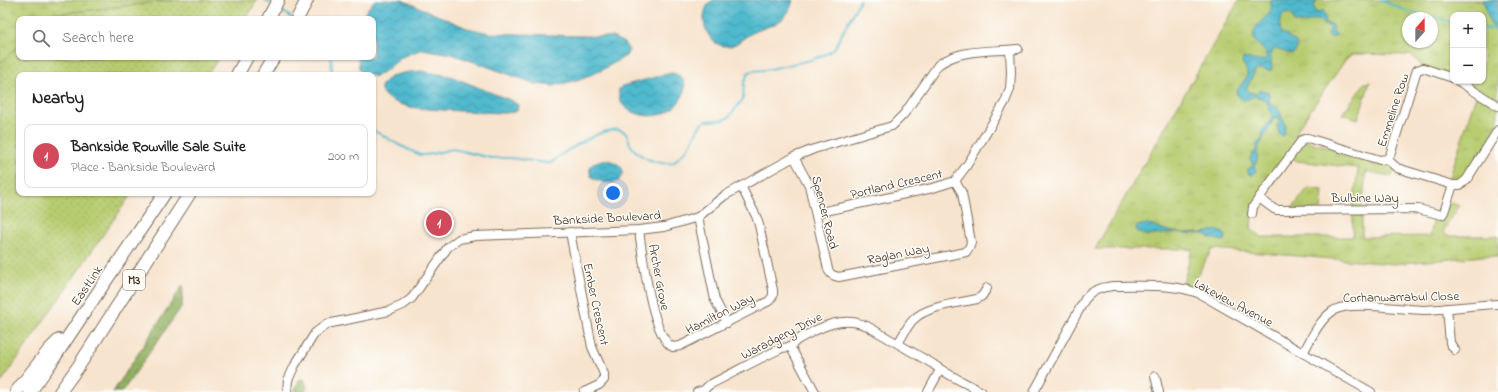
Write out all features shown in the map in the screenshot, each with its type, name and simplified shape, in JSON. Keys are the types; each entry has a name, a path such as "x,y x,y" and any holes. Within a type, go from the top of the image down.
{"highway":[{"path":"270,16 278,0"},
{"path":"299,16 307,0"},
{"path":"239,72 245,60"},
{"path":"264,72 272,60"},
{"name":"EastLink","path":"30,392 163,196"},
{"name":"M3","path":"60,392 78,367 188,196"},
{"path":"16,392 49,350 80,319"},
{"path":"66,392 78,367"}],"street":[{"name":"Bankside Boulevard","path":"287,392 288,380 295,365 315,333 327,324 389,311 404,305 412,298 448,247 459,239 475,236 639,230 664,227 698,217 724,196 794,157 814,149 892,126 904,114 938,65 950,58 964,53 1014,49"},
{"name":"Portland Crescent","path":"816,213 933,188 955,180 968,166 1005,102 1010,89 1014,49"},
{"name":"Emmeline Row","path":"1252,214 1253,207 1259,198 1300,142 1305,138 1380,160 1387,159 1390,155 1417,70 1423,68 1450,77"},
{"path":"1463,84 1498,106"},
{"path":"1387,159 1397,168 1453,185 1460,185 1466,181 1498,130"},
{"name":"Spencer Road","path":"794,157 809,185 828,269 832,275"},
{"name":"Raglan Way","path":"832,275 839,277 962,253 968,250 971,242 962,193 955,180"},
{"name":"Bulbine Way","path":"1259,198 1277,210 1418,209 1442,215 1453,185"},
{"name":"Hamilton Way","path":"673,347 680,346 727,323 769,301 773,296 759,225 741,186"},
{"path":"698,217 715,300 727,323"},
{"name":"Archer Grove","path":"639,230 646,279 654,316 666,342 673,347"},
{"name":"Ember Crescent","path":"570,232 592,347 604,374 604,380 599,385 584,392"},
{"name":"Lakeview Avenue","path":"1034,392 1082,302 1091,293 1105,287 1170,287 1194,292 1371,392"},
{"path":"898,343 911,322 920,314 928,310 977,299 982,296 987,288"},
{"name":"Corhanwarrabul Close","path":"1303,353 1322,321 1332,311 1338,308 1350,306 1424,310 1498,304"},
{"path":"1447,308 1450,342 1455,350"},
{"name":"Waradgery Drive","path":"702,391 709,385 782,348 790,346 797,340 825,326 835,322 845,321 862,323 933,364 940,370 982,392"},
{"path":"790,346 815,392"},
{"path":"928,392 940,370"},
{"path":"1155,376 1159,392 1167,392"}],"green space":[{"path":"0,0 174,0 47,16 16,16 16,48 0,64"},
{"path":"174,0 257,0 248,16 47,16"},
{"path":"1239,0 1498,0 1498,130 1466,181 1448,183 1474,101 1478,94 1463,84 1486,84 1486,12 1450,12 1450,77 1425,69 1412,56 1408,55 1352,54 1346,59 1297,130 1299,143 1302,140 1380,160 1395,167 1392,176 1366,172 1362,210 1362,237 1430,236 1435,213 1438,214 1448,202 1459,206 1443,232 1449,236 1498,236 1498,257 1484,256 1393,264 1212,249 1189,290 1182,288 1192,249 1095,249","holes":["1290,156 1297,161 1358,168 1353,210 1353,237 1262,237 1251,229 1252,214"]},
{"path":"16,48 16,60 218,60 209,72 16,72 16,196 130,196 0,384 0,64"},
{"path":"1370,82 1358,119 1342,114 1365,83"},
{"path":"1308,188 1323,190 1321,210 1292,209"},
{"path":"183,285 182,306 122,392 113,392"},
{"path":"304,379 307,387 305,392 294,392 299,380"}],"water":[{"path":"375,0 402,0 467,28 490,33 612,37 624,43 629,50 626,56 600,71 577,80 553,86 536,84 452,54 422,49 402,57 385,71 376,76 376,72 362,72 359,69 358,60 376,60 376,16 364,16"},
{"path":"713,0 793,0 790,8 782,19 772,25 752,33 736,44 724,46 717,44 712,40 705,26 705,12 708,5"},
{"path":"1270,0 1316,1 1314,6 1315,11 1318,13 1323,10 1326,17 1325,23 1333,25 1333,30 1336,35 1332,38 1327,35 1330,27 1323,24 1320,20 1299,23 1294,22 1293,17 1290,14 1286,13 1282,17 1280,24 1281,32 1296,42 1296,51 1294,53 1289,53 1279,49 1273,50 1271,55 1272,70 1256,70 1247,87 1247,90 1252,93 1256,93 1260,90 1268,92 1270,96 1270,104 1278,108 1286,126 1284,129 1286,133 1283,136 1280,135 1277,128 1280,118 1273,118 1257,152 1258,157 1255,167 1256,172 1251,176 1248,173 1248,169 1253,166 1250,159 1256,150 1257,143 1262,140 1262,130 1269,123 1272,116 1264,99 1255,96 1243,101 1236,93 1247,75 1242,63 1243,58 1256,60 1266,59 1265,52 1255,40 1254,32 1259,23 1269,14 1271,10"},
{"path":"1483,0 1498,0 1498,30 1490,23"},
{"path":"421,71 450,76 512,101 518,105 517,110 515,112 502,113 414,108 392,100 382,93 381,88 383,83 389,78 400,73"},
{"path":"671,73 680,77 685,84 684,93 679,102 670,110 659,115 645,115 629,110 622,104 619,89 622,86"},
{"path":"601,160 611,161 622,168 622,176 618,181 604,182 591,176 590,168 596,162"},
{"path":"1147,224 1165,230 1178,232 1200,233 1220,231 1226,236 1224,241 1209,238 1205,234 1174,233 1147,235 1136,230 1137,226"}],"waterway":[{"path":"265,0 271,4"},
{"path":"376,132 420,155 427,155 453,149 491,158 511,158 548,163 552,162 586,140 607,131 616,130 623,131 628,137 630,144 643,157 655,162 673,163 688,148 701,124 706,121 723,120 729,117 743,99 744,83 748,73 751,71 765,70 811,60 834,49 860,0"},
{"path":"1380,0 1409,12 1450,21"},
{"path":"278,8 289,16"},
{"path":"1486,28 1498,30"},
{"path":"331,60 332,72"}],"place":[{"name":"Bankside Rowville Sale Suite","path":"439,223"}]}
